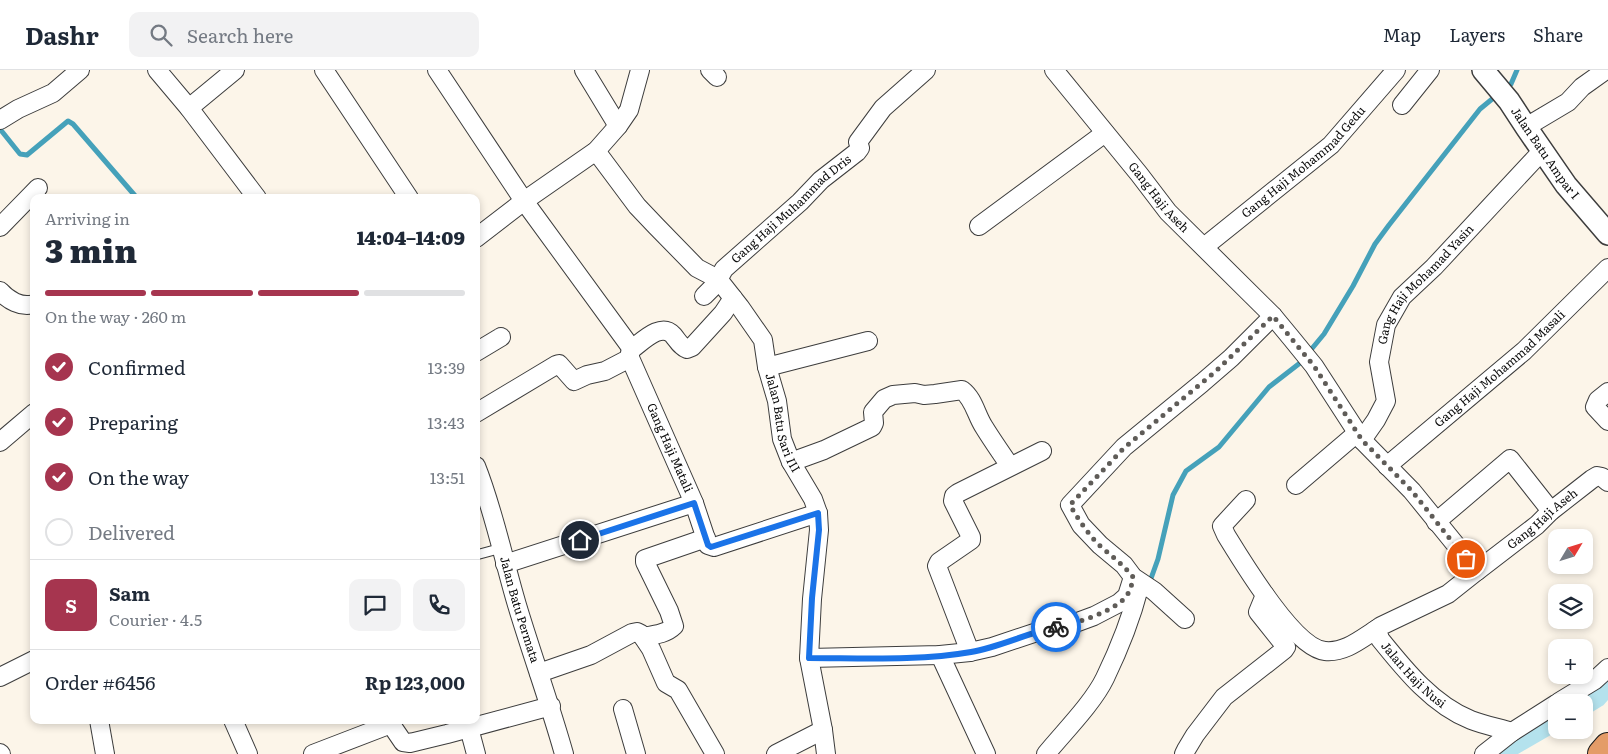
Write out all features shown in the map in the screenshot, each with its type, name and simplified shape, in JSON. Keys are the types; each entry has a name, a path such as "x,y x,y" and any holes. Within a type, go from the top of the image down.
{"highway":[{"path":"1602,754 1608,747"}],"street":[{"path":"0,120 52,93 80,70"},
{"path":"157,70 189,108 254,194"},
{"path":"189,108 235,70"},
{"path":"324,70 406,194"},
{"name":"Gang Haji Matali","path":"437,70 631,354 694,503 503,556"},
{"path":"584,70 618,126"},
{"path":"480,235 524,200 596,151 629,110 640,70"},
{"name":"Gang Haji Muhammad Dris","path":"712,287 724,269 800,202 821,180 858,152 860,148 858,142 883,108 926,70"},
{"name":"Gang Haji Mohammad Gedu","path":"1204,247 1331,145 1396,70"},
{"path":"1402,105 1430,70"},
{"path":"1526,128 1568,102 1582,87 1606,70"},
{"name":"Gang Haji Aseh","path":"1062,73 1105,133 1140,174 1168,212 1273,316 1302,350 1360,437 1412,491 1476,572 1537,525 1551,510 1597,476 1606,477"},
{"name":"Jalan Batu Ampar I","path":"1486,74 1509,101 1566,185 1608,234"},
{"path":"979,226 1105,133"},
{"name":"Jalan Batu Sari III","path":"596,151 637,206 697,268 728,305 763,340 767,368 777,401 782,439 791,462 813,499 818,513 819,530 812,598 809,658 824,730 826,754"},
{"name":"Gang Haji Mohamad Yasin","path":"1296,485 1360,437 1376,420 1386,401 1379,362 1386,325 1402,297 1434,267 1542,151"},
{"path":"0,227 30,199"},
{"name":"Gang Haji Mohammad Masali","path":"1387,466 1524,351 1608,268"},
{"path":"2,297 22,305 30,304"},
{"path":"480,411 559,364 574,380 605,371 631,354 657,331 671,333 683,348 688,349 692,347 728,305"},
{"path":"1185,619 1154,591 1136,579 1124,565 1100,545 1081,525 1070,505 1124,448 1224,364 1273,316"},
{"path":"480,350 501,337"},
{"path":"767,368 868,341"},
{"path":"791,462 824,450 872,427 874,423 873,412 888,397 962,390 966,393 974,407 982,425 1010,466"},
{"path":"1608,392 1596,403 1596,407 1608,422"},
{"path":"0,442 30,416"},
{"path":"970,652 938,564 971,540 953,501 954,496 1042,451"},
{"path":"1436,522 1510,459 1551,510"},
{"name":"Jalan Batu Permata","path":"482,496 503,556 564,754"},
{"path":"1246,500 1222,526 1237,554 1265,595 1302,639 1323,651 1343,650 1377,629"},
{"path":"694,503 708,545 714,547 818,513"},
{"path":"643,638 672,629 674,626 669,611 645,562 646,557 706,538"},
{"name":"Jalan Haji Nusi","path":"1476,572 1448,594 1377,629 1380,639 1406,671 1442,704 1470,720 1512,732"},
{"path":"809,658 940,655 970,652 992,647 1046,629 1075,624 1094,616 1119,603 1127,596 1136,579"},
{"path":"1046,754 1084,710 1105,679 1132,614 1139,588 1136,579"},
{"path":"1184,754 1195,735 1224,697 1286,647 1258,612 1265,595"},
{"path":"539,673 592,655 632,633 638,632 651,649 666,683 678,690 716,754"},
{"path":"940,655 986,754"},
{"path":"0,677 30,662"},
{"path":"1572,694 1595,680 1608,668"},
{"path":"390,724 403,742 410,742 550,706"},
{"path":"623,709 636,754"},
{"path":"1484,754 1512,732 1548,709"},
{"path":"100,724 105,754"},
{"path":"235,724 248,754"},
{"path":"313,754 384,724"},
{"path":"469,728 476,754"},
{"path":"776,754 824,730"}],"lane":[{"path":"480,555 503,556"}],"waterway":[{"path":"1506,89 1511,84 1517,70"},
{"path":"1149,584 1158,559 1173,495 1186,471 1219,447 1269,387 1300,363 1324,334 1353,286 1375,244 1480,109 1497,95"},
{"path":"0,129 20,154 27,155 68,121 73,124 134,194"},
{"path":"1593,700 1608,686"},
{"path":"1499,754 1548,726"}],"way so far":[{"path":"1056,627 1075,624 1119,603 1127,596 1133,577 1124,565 1100,545 1081,525 1070,505 1124,448 1231,358 1273,316 1314,366 1362,440 1412,491 1466,559"}],"route":[{"path":"580,540 694,503 708,545 711,547 818,513 819,530 812,598 809,658 897,657 970,652 1056,627"}]}
